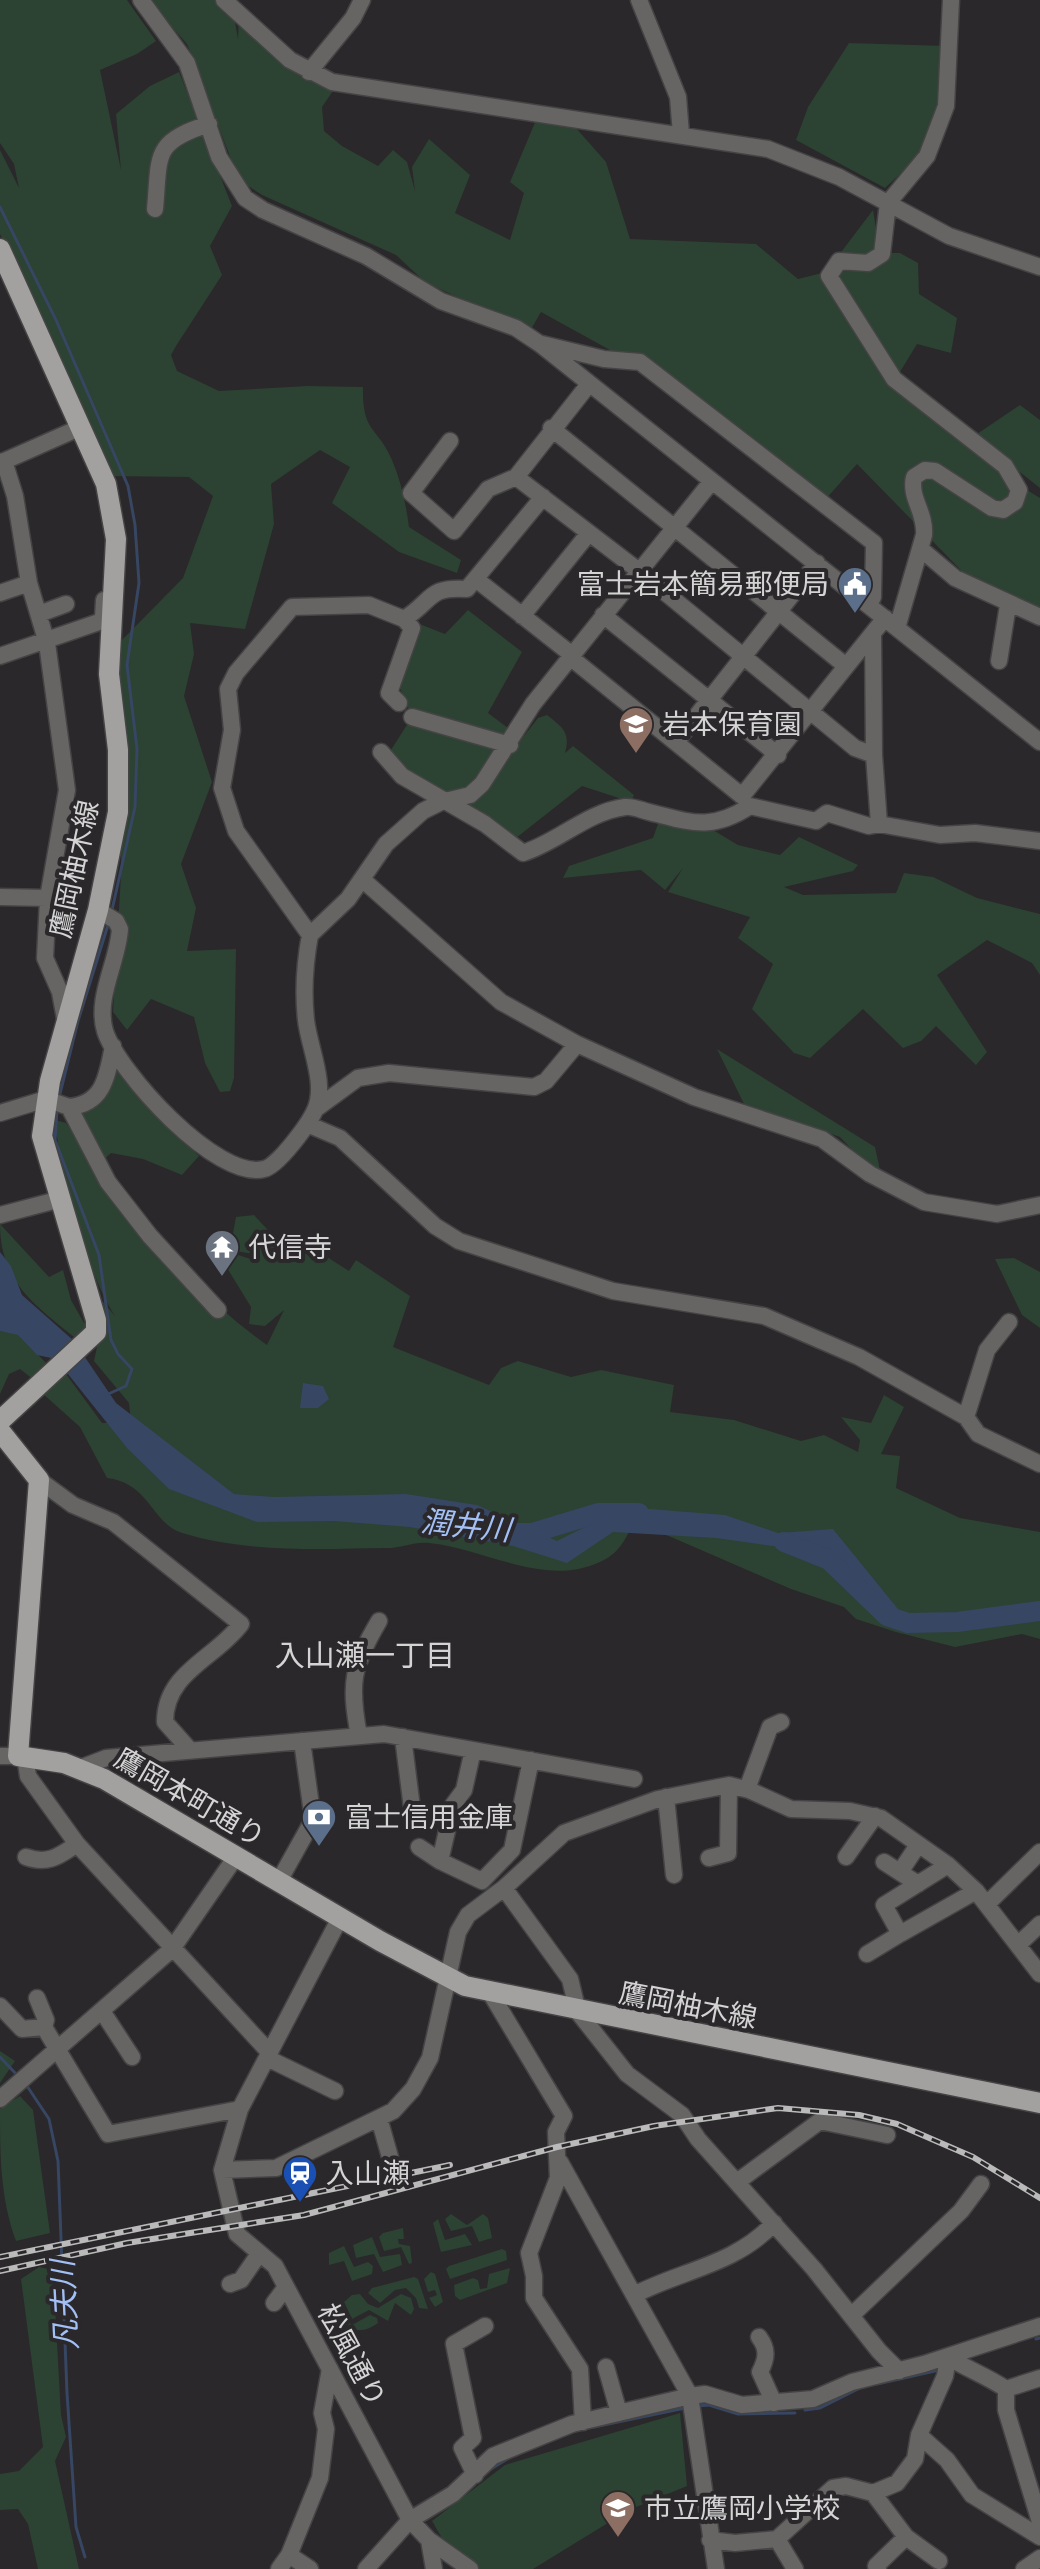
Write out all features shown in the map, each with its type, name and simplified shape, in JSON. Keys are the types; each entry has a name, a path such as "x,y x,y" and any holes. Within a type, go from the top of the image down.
{"main road":[{"name":"鷹岡柚木線","path":"0,249 106,484 116,539 109,674 118,750 118,812 98,910 65,1019 46,1099 42,1136 46,1159 61,1199 96,1320 94,1336 41,1380 0,1421"},
{"path":"0,1431 39,1480 14,1756"},
{"name":"鷹岡本町通り","path":"14,1756 80,1768 237,1855 340,1918"},
{"name":"鷹岡柚木線","path":"340,1918 448,1977 491,1994 1040,2103"}],"street":[{"path":"141,0 187,63 219,157 232,183 245,198 263,210 366,256 441,301 516,328 540,344 1040,742"},
{"path":"224,0 272,45 309,72 332,82 768,149 839,177 949,236 1040,267"},
{"path":"309,72 353,18 362,0"},
{"path":"639,0 678,97 681,134"},
{"path":"477,580 742,796 873,633 891,623 922,550 925,522 911,491 914,477 925,470 935,471 992,508 1003,510 1015,502 1019,490 1005,466 894,379 829,276 839,261 868,263 882,254 888,203 927,156 946,106 951,0"},
{"path":"155,209 160,155 178,134 209,124"},
{"path":"540,344 559,345 604,359 640,362 874,543 873,597 869,605"},
{"path":"450,441 411,493 454,531 488,489 516,477 551,428 589,384"},
{"path":"65,1019 60,992 45,958 48,898 67,790 46,638 29,583 15,496 2,462 79,428"},
{"path":"551,428 846,666"},
{"path":"516,477 639,571 855,748 874,755"},
{"path":"317,1108 318,1083 305,1000 310,935 363,880 386,844 423,811 441,802 470,795 482,784 510,745 533,704 712,481"},
{"path":"404,619 432,592 446,587 467,589 543,497"},
{"path":"522,616 589,533"},
{"path":"922,550 955,578 1008,605 1040,617"},
{"path":"676,742 817,563"},
{"path":"0,656 99,622 103,618 105,576 114,567"},
{"path":"0,593 29,583"},
{"path":"39,614 66,604"},
{"path":"310,935 253,859 227,811 222,788 232,730 228,689 236,673 292,607 369,605 404,619 412,628 389,693 399,703"},
{"path":"999,661 1008,605"},
{"path":"603,615 778,755"},
{"path":"873,633 874,755 879,824"},
{"path":"412,717 510,745"},
{"path":"381,752 402,776 441,802 485,824 523,853 544,846 596,816 627,806 685,823 732,818 750,806 816,821 827,813 869,826 879,824 940,835 975,833 1040,841"},
{"path":"363,880 501,1002 577,1044 694,1097 827,1141 870,1174 924,1202 997,1214 1040,1205"},
{"path":"0,897 48,898"},
{"path":"98,910 116,921 120,929 102,1013 113,1046 133,1080 153,1101 220,1159 250,1170 272,1165 317,1108 358,1078 389,1073 534,1087 546,1081 577,1044"},
{"path":"0,1113 46,1099 69,1107 86,1105 103,1089 113,1046"},
{"path":"69,1107 108,1182 150,1236 218,1310"},
{"path":"307,1124 340,1138 435,1226 459,1241 613,1291 764,1316 859,1357 966,1417 978,1434 1040,1464"},
{"path":"0,1215 61,1199"},
{"path":"966,1417 987,1350 1009,1322"},
{"path":"39,1480 73,1505 113,1522 241,1624 227,1644 186,1672 172,1688 165,1722 189,1749"},
{"path":"359,1736 352,1699 357,1659 379,1621"},
{"path":"747,1789 770,1727 781,1722"},
{"path":"80,1768 106,1758 384,1734 634,1779"},
{"path":"403,1737 412,1808"},
{"path":"279,1881 313,1820 302,1741"},
{"path":"440,1861 453,1805 464,1790 473,1750"},
{"path":"14,1756 77,1844 268,2055 335,2091"},
{"path":"419,1847 482,1881 512,1850 531,1760"},
{"path":"709,1858 728,1853 729,1785"},
{"path":"340,1918 240,2109 222,2170 276,2168 393,2111 413,2089 430,2058 458,1932 468,1915 504,1888 564,1833 603,1816 666,1797 729,1785 747,1789 791,1809 850,1811 875,1816 948,1865 982,1897 1040,1974"},
{"path":"666,1797 674,1875"},
{"path":"846,1857 875,1816"},
{"path":"26,1857 40,1862 54,1859 77,1844"},
{"path":"900,1872 918,1845"},
{"path":"867,1954 900,1934 982,1897 1040,1852"},
{"path":"0,2099 59,2051 172,1949 237,1855"},
{"path":"884,1862 918,1884"},
{"path":"900,1934 884,1905 948,1865"},
{"path":"504,1888 570,1979 578,2012 627,2074 682,2115 899,2371"},
{"path":"1018,1945 1040,1924"},
{"path":"491,1994 564,2116 556,2132 559,2160 554,2194 542,2215 529,2253 534,2276 534,2298 580,2369 583,2422"},
{"path":"37,1998 46,2020 44,2027 108,2134 240,2109"},
{"path":"0,2006 22,2029 44,2027"},
{"path":"102,2011 132,2057"},
{"path":"379,2118 390,2157"},
{"path":"737,2182 820,2121 887,2135"},
{"path":"559,2160 691,2403 716,2569"},
{"name":"松風通り","path":"222,2170 237,2234 275,2266 418,2529 434,2569"},
{"path":"852,2315 961,2211 981,2184"},
{"path":"634,2295 651,2286 692,2274 735,2250 753,2245 774,2223"},
{"path":"230,2284 241,2280 259,2254"},
{"path":"274,2303 286,2287"},
{"path":"475,2475 462,2448 473,2438 454,2344 485,2326"},
{"path":"366,2569 418,2529 453,2494 504,2451 583,2422 619,2413 691,2403 705,2394 742,2405 813,2399 852,2382 948,2357 1040,2326"},
{"path":"759,2337 765,2345 766,2360 760,2372 774,2403"},
{"path":"710,2540 735,2543 777,2539 833,2488 846,2486 873,2493 897,2483 915,2459 919,2435 945,2376 948,2357"},
{"path":"948,2357 967,2369 981,2372 1006,2389"},
{"path":"606,2367 619,2413"},
{"path":"279,2569 289,2555 320,2478 326,2429 322,2413 330,2369"},
{"path":"1006,2389 1040,2378"},
{"path":"1006,2389 1006,2410 1040,2522"},
{"path":"919,2435 947,2460 972,2495 1040,2537"},
{"path":"873,2493 906,2537 939,2561"},
{"path":"418,2529 470,2569"},
{"path":"878,2569 876,2566 906,2537"},
{"path":"777,2539 795,2569"},
{"path":"289,2555 310,2569"},
{"path":"1024,2569 1040,2558"}],"green space":[{"path":"0,0 127,0 156,41 137,54 100,70 121,170 116,114 150,86 179,72 232,206 210,246 222,275 171,355 177,371 219,391 307,386 363,387 365,413 395,468 409,527 461,560 457,573 399,552 332,503 350,467 320,450 271,484 274,524 245,629 190,623 194,654 184,696 212,782 181,864 196,908 187,951 236,949 234,1078 230,1091 220,1092 205,1063 194,1017 151,999 127,1030 113,1012 121,875 121,723 116,646 183,578 213,496 189,477 107,476 0,234 0,150 19,188 14,164 0,143"},
{"path":"148,0 223,0 233,11 238,39 239,16 335,88 322,107 324,131 342,146 378,166 393,150 407,162 415,191 412,167 429,139 470,175 455,213 510,240 524,193 510,182 536,120 576,128 606,162 630,239 756,244 798,279 826,272 873,210 880,253 900,253 918,263 919,294 957,318 951,353 917,344 892,385 1001,474 1040,498 1040,624 996,606 857,464 824,501 633,352 619,355 541,312 530,331 425,282 396,255 262,195 239,180 187,44"},
{"path":"849,43 946,46 941,104 922,154 885,188 796,140 808,107"},
{"path":"1020,405 1040,420 1040,488 974,436"},
{"path":"468,610 522,652 488,713 512,731 513,750 538,718 547,715 566,735 565,753 573,746 634,795 631,802 582,786 516,838 406,774 389,753 412,717 400,688 417,623 445,634"},
{"path":"660,818 693,818 738,845 780,855 799,837 858,865 853,871 784,887 803,895 896,893 904,873 933,877 977,898 1040,914 1040,975 1032,963 987,940 937,975 987,1052 976,1065 936,1026 921,1041 903,1048 863,1009 810,1058 794,1053 752,1009 773,964 738,938 750,917 668,892 683,868 665,890 641,870 563,878 569,866 653,838"},
{"path":"717,1049 875,1147 880,1170 870,1169 840,1137 744,1104"},
{"path":"113,1061 142,1102 199,1156 182,1175 143,1159 111,1153 98,1165 72,1111 95,1102"},
{"path":"55,1120 66,1123 109,1185 182,1271 209,1298 267,1345 284,1310 265,1326 249,1324 251,1307 219,1255 226,1251 257,1261 254,1254 222,1249 233,1233 236,1217 254,1215 289,1253 299,1239 349,1271 356,1260 410,1296 393,1347 489,1385 501,1368 518,1361 571,1377 601,1370 674,1385 670,1412 734,1420 801,1441 824,1435 858,1452 860,1440 841,1417 871,1423 884,1395 904,1407 881,1454 900,1456 896,1488 960,1518 1040,1532 1040,1639 1022,1634 955,1647 896,1632 856,1619 844,1607 791,1589 634,1521 624,1541 610,1557 575,1570 554,1571 429,1543 387,1548 258,1547 207,1539 172,1528 132,1487 107,1478 80,1427 42,1393 66,1374 102,1423 131,1422 129,1403 94,1361 100,1333 94,1291 115,1316 94,1274 76,1221 62,1167"},
{"path":"0,1224 49,1277 63,1270 71,1300 88,1330 79,1341 23,1292 6,1262"},
{"path":"1014,1258 1040,1272 1040,1328 1022,1315 995,1259"},
{"path":"0,1331 16,1332 48,1365 34,1380 20,1369 9,1374 0,1394"},
{"path":"0,2051 15,2061 0,2083"},
{"path":"20,2096 33,2110 50,2233 16,2241 4,2192 0,2109"},
{"path":"451,2214 467,2225 483,2214 488,2218 492,2238 479,2242 472,2226 451,2231 445,2219"},
{"path":"438,2219 445,2240 465,2234 472,2245 441,2252 433,2223"},
{"path":"403,2228 404,2239 398,2239 399,2244 410,2246 412,2263 409,2264 401,2247 384,2251 379,2237"},
{"path":"372,2237 380,2257 400,2254 402,2265 383,2272 374,2254 356,2258 353,2245"},
{"path":"344,2246 354,2267 368,2262 373,2266 372,2274 352,2281 344,2261 329,2265 329,2253"},
{"path":"502,2249 506,2251 507,2260 450,2279 446,2269 449,2266"},
{"path":"39,2267 53,2270 61,2415 66,2437 55,2461 79,2569 38,2569 28,2524 18,2509 0,2510 0,2474 19,2471 43,2447 21,2279"},
{"path":"510,2268 507,2283 460,2300 455,2296 454,2285 473,2278 478,2280 480,2289 487,2288 489,2274"},
{"path":"431,2272 435,2274 443,2302 435,2307 429,2298 437,2295 435,2290 428,2292 424,2279"},
{"path":"414,2277 418,2279 428,2309 419,2308 416,2298 406,2288 395,2290 380,2303 368,2293 372,2288"},
{"path":"360,2294 368,2304 378,2308 401,2294 411,2298 414,2309 411,2315 395,2303 388,2321 369,2310 352,2319 344,2302 352,2295"},
{"path":"336,2300 344,2318 352,2325 370,2315 377,2318 378,2323 370,2328 355,2330 341,2316"},
{"path":"680,2413 687,2486 629,2510 533,2569 473,2569 443,2540 432,2521 505,2465"}],"water":[{"path":"0,1252 11,1266 22,1295 74,1341 116,1403 234,1494 274,1497 406,1494 477,1505 557,1541 625,1507 725,1515 778,1533 833,1529 898,1609 867,1609 828,1554 716,1538 613,1532 567,1563 513,1546 410,1527 334,1521 257,1522 169,1489 127,1448 56,1359 37,1355 18,1335 0,1331"},
{"path":"303,1383 323,1386 329,1399 318,1408 300,1408"}],"waterway":[{"path":"0,207 56,320 128,486 135,525 139,583 127,665 137,749 135,807 112,910"},
{"path":"59,1098 78,1021 108,925"},
{"path":"57,1110 55,1140 99,1255 111,1340 118,1354 132,1369 126,1386 106,1395"},
{"name":"潤井川","path":"510,1533 532,1533 598,1513 639,1513"},
{"name":"潤井川","path":"784,1542 829,1560 887,1616 908,1623 957,1622 1040,1611"},
{"name":"凡夫川","path":"0,2057 17,2075"},
{"name":"凡夫川","path":"25,2083 49,2119 58,2161 67,2393 76,2527 85,2557"},
{"path":"1036,2339 1040,2338"},
{"path":"877,2384 935,2371"},
{"path":"805,2410 820,2408 862,2387"},
{"path":"696,2406 709,2405 738,2414 795,2413"},
{"path":"594,2427 685,2408"},
{"path":"491,2469 512,2456"}],"railway":[{"path":"0,2271 127,2243 304,2215 557,2147 654,2126 778,2108 859,2115 897,2124 973,2157 1040,2198"},
{"path":"0,2257 450,2165"}],"place":[{"name":"富士岩本簡易郵便局","path":"855,615"},
{"name":"岩本保育園","path":"636,755"},
{"name":"代信寺","path":"222,1278"},
{"name":"富士信用金庫","path":"319,1848"},
{"name":"入山瀬","path":"300,2204"},
{"name":"市立鷹岡小学校","path":"618,2539"}],"district":[{"name":"入山瀬一丁目","path":"365,1656"}]}
